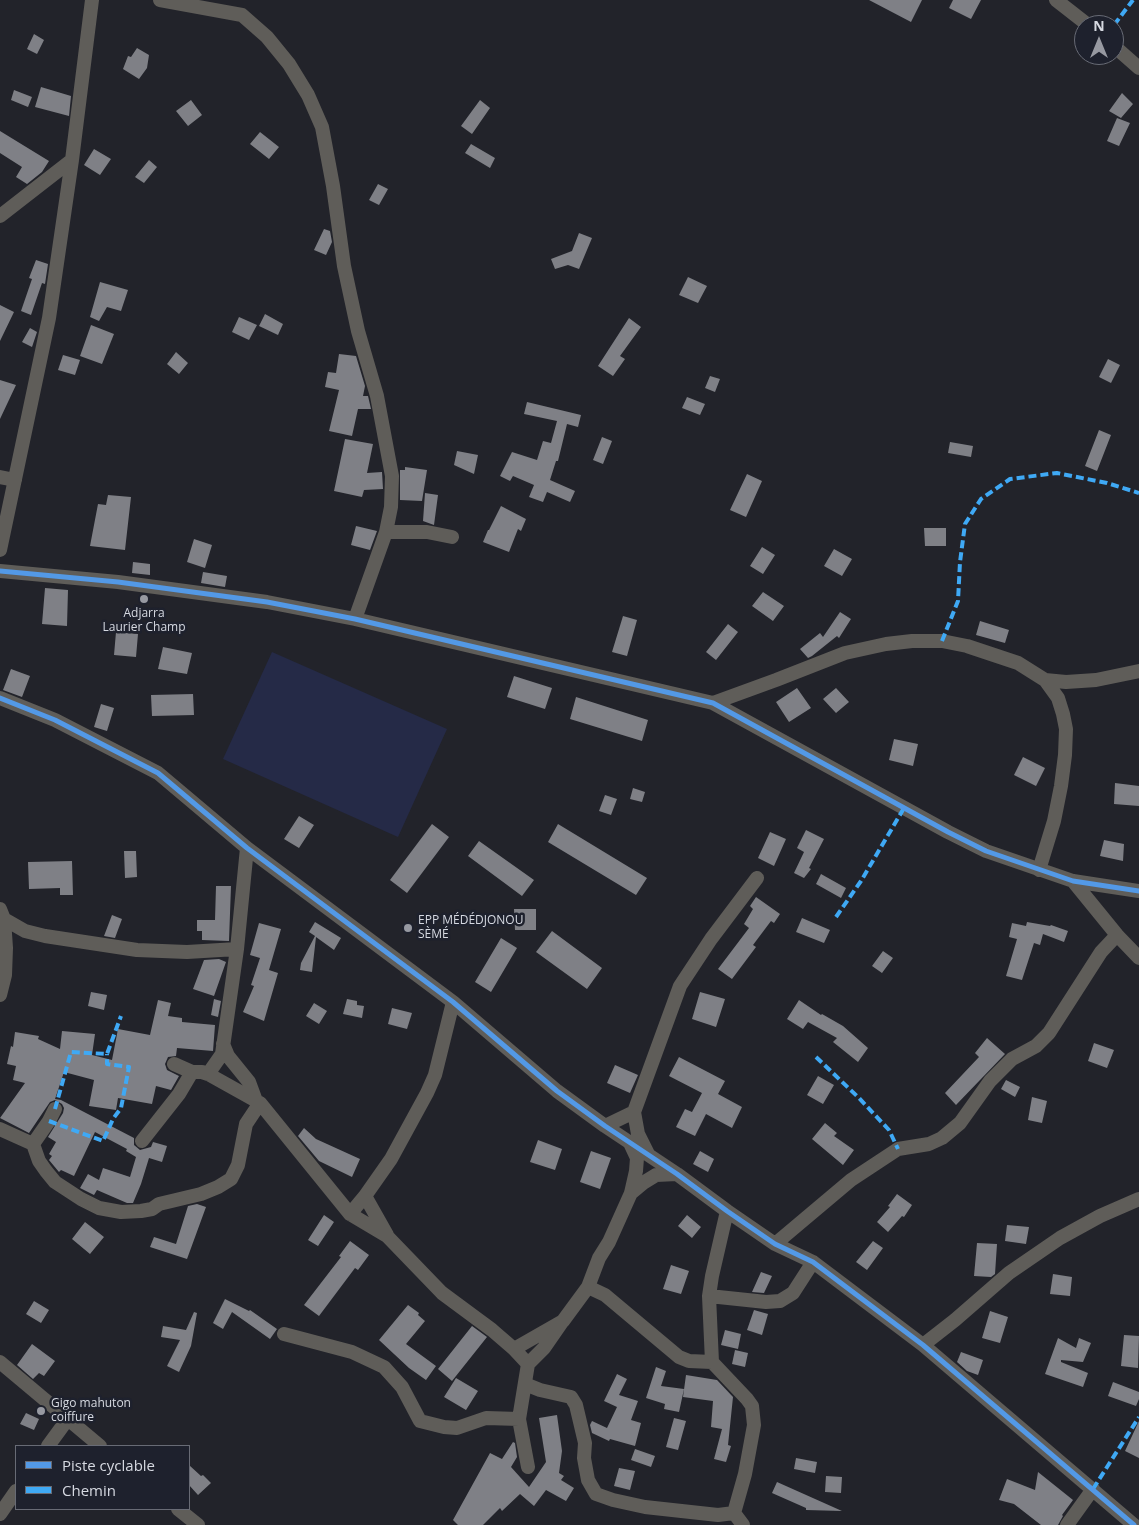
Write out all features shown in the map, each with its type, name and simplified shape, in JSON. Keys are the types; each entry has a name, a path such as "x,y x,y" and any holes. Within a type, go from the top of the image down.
{"street":[{"path":"0,550 49,318 72,160 92,0"},
{"path":"160,0 242,15 267,37 289,64 308,94 322,127 333,186 344,266 358,331 377,396 392,476 391,506 386,532 355,619"},
{"path":"1056,0 1075,15"},
{"path":"1124,55 1139,68"},
{"path":"0,216 72,160"},
{"path":"0,477 15,480"},
{"path":"386,532 426,532 452,538"},
{"path":"0,571 118,582 267,602 355,619 713,703 948,832 986,850 1073,881 1139,891"},
{"path":"713,703 845,652 886,644 912,641 942,641 967,646 1018,663 1045,680 1058,698 1066,728 1065,755 1054,821 1039,870"},
{"path":"1045,680 1066,682 1096,680 1139,672"},
{"path":"0,698 55,720 158,773 247,848 453,1002 557,1091 776,1244 813,1262 923,1344 1134,1525"},
{"path":"208,1074 222,1054 237,949 247,848"},
{"path":"648,1154 638,1134 634,1112 680,986 711,939 757,878"},
{"path":"1073,881 1116,935 1139,958"},
{"path":"2,914 25,931 45,936 137,950 187,952 237,949"},
{"path":"0,995 5,975 6,948 2,914"},
{"path":"776,1244 852,1180 898,1149 929,1144 942,1138 960,1123 990,1081 1012,1059 1036,1046 1049,1033 1101,952 1116,935"},
{"path":"350,1214 366,1196 391,1160 435,1075 453,1002"},
{"path":"223,1044 228,1056 249,1082 258,1102 350,1214 388,1236"},
{"path":"174,1064 192,1072 208,1074 258,1102"},
{"path":"142,1141 178,1094 192,1072"},
{"path":"0,1129 33,1144 39,1161 46,1172 55,1182 81,1199 99,1208 121,1212 141,1211 152,1209 159,1204 201,1194 231,1179 238,1165 246,1124 258,1102"},
{"path":"33,1144 55,1109"},
{"path":"605,1126 634,1112"},
{"path":"528,1467 519,1419 528,1364 544,1348 588,1288 599,1258 609,1242 631,1193 637,1158 630,1143"},
{"path":"631,1193 643,1182 656,1175 678,1174"},
{"path":"366,1196 388,1236 442,1293 492,1330 528,1364"},
{"path":"923,1344 955,1320 1009,1273 1060,1238 1100,1216 1139,1199"},
{"path":"727,1211 709,1296 712,1362 752,1406 754,1425 745,1474 734,1513"},
{"path":"709,1296 766,1302 780,1301 792,1293 813,1262"},
{"path":"588,1288 605,1295 679,1357 690,1361 712,1362"},
{"path":"514,1349 563,1321"},
{"path":"284,1334 352,1352 384,1367 402,1387 420,1420 444,1427 457,1428 486,1418 519,1419"},
{"path":"0,1362 99,1445"},
{"path":"525,1384 540,1390 571,1397 576,1405 585,1443 584,1458 588,1480 596,1494 645,1507 718,1516 734,1513"},
{"path":"49,1445 67,1420"},
{"path":"1067,1525 1093,1489"},
{"path":"0,1514 15,1492"},
{"path":"179,1510 198,1525"},
{"path":"734,1513 743,1525"}],"shaded area":[{"path":"272,652 447,729 398,837 223,759"}],"building":[{"path":"869,0 922,0 911,22"},
{"path":"953,0 981,0 971,19 949,8"},
{"path":"34,34 44,40 37,54 27,49"},
{"path":"137,48 149,55 147,68 139,79 123,69 128,56 131,57"},
{"path":"41,87 71,96 69,116 35,107"},
{"path":"14,90 32,97 28,107 11,100"},
{"path":"1122,93 1133,104 1121,118 1109,111"},
{"path":"191,100 202,115 188,126 176,111"},
{"path":"480,100 490,108 472,134 461,126"},
{"path":"1117,118 1130,123 1119,146 1107,141"},
{"path":"0,131 49,161 42,172 27,184 16,177 22,167 0,153"},
{"path":"260,132 279,147 269,159 250,144"},
{"path":"471,144 495,158 490,168 465,153"},
{"path":"94,149 111,159 100,175 84,165"},
{"path":"149,160 157,167 144,183 135,177"},
{"path":"378,184 388,189 379,205 369,200"},
{"path":"324,229 330,231 332,242 326,255 314,250"},
{"path":"579,233 592,238 579,269 568,265 555,269 551,259 572,251"},
{"path":"36,260 48,264 45,284 42,283 31,315 21,311 32,279 29,278"},
{"path":"688,277 707,286 698,303 679,295"},
{"path":"100,282 128,290 121,311 107,307 99,321 90,317"},
{"path":"0,305 14,312 0,341"},
{"path":"265,314 283,324 278,335 259,326"},
{"path":"239,317 257,325 249,340 232,332"},
{"path":"629,318 641,327 620,356 625,359 613,376 598,366"},
{"path":"91,325 114,334 102,364 80,356"},
{"path":"30,328 37,332 32,347 22,342"},
{"path":"176,352 188,363 179,374 167,364"},
{"path":"339,354 356,356 365,386 363,396 368,396 371,409 358,409 352,436 329,431 339,390 325,387 328,372 336,373"},
{"path":"63,355 80,360 75,375 58,370"},
{"path":"1108,359 1120,365 1111,383 1099,377"},
{"path":"710,376 720,379 715,392 705,388"},
{"path":"0,380 16,385 0,419"},
{"path":"687,397 705,404 700,415 682,408"},
{"path":"527,402 581,415 578,427 567,424 558,461 556,461 550,480 575,491 570,502 547,492 543,502 529,497 534,485 513,476 510,481 500,476 512,452 537,460 543,441 551,443 557,421 524,414"},
{"path":"1099,430 1111,435 1097,471 1085,466"},
{"path":"602,437 612,441 603,464 593,460"},
{"path":"345,439 373,444 367,473 382,472 383,489 364,490 362,497 334,491"},
{"path":"950,442 973,446 971,457 948,453"},
{"path":"457,451 478,455 474,474 454,465"},
{"path":"405,467 427,470 422,501 400,500 400,470 405,470"},
{"path":"747,474 762,481 746,517 730,510"},
{"path":"425,493 438,495 434,525 423,521"},
{"path":"108,495 131,497 125,550 90,546 98,504 106,505"},
{"path":"501,506 526,519 521,531 518,529 509,552 483,542"},
{"path":"356,526 377,531 370,550 351,545"},
{"path":"924,528 946,528 946,546 925,546"},
{"path":"194,539 212,545 205,568 187,562"},
{"path":"762,547 775,555 763,574 750,566"},
{"path":"834,549 852,559 842,576 824,566"},
{"path":"133,562 150,564 150,575 132,573"},
{"path":"203,572 227,576 225,587 201,583"},
{"path":"45,588 68,590 67,626 42,624"},
{"path":"763,592 784,606 773,621 752,606"},
{"path":"840,612 851,619 839,638 837,636 808,658 800,649 820,633 823,637"},
{"path":"623,616 637,620 627,656 612,652"},
{"path":"980,621 1009,630 1005,643 976,635"},
{"path":"728,624 738,632 716,660 706,652"},
{"path":"116,632 138,634 136,657 114,655"},
{"path":"163,647 192,653 187,674 158,669"},
{"path":"11,669 30,676 22,697 3,690"},
{"path":"514,676 552,688 545,709 507,697"},
{"path":"797,688 811,708 789,722 776,702"},
{"path":"836,688 849,702 836,713 823,699"},
{"path":"193,694 194,715 152,716 151,695"},
{"path":"576,697 648,720 642,741 570,719"},
{"path":"101,704 114,708 107,731 94,727"},
{"path":"894,739 918,744 913,766 889,760"},
{"path":"1023,757 1045,768 1036,786 1014,775"},
{"path":"1115,783 1139,786 1139,806 1114,804"},
{"path":"633,788 645,792 642,802 630,799"},
{"path":"605,795 617,799 611,815 599,811"},
{"path":"299,816 314,825 299,848 284,839"},
{"path":"432,824 449,837 407,893 390,880"},
{"path":"558,824 647,878 636,895 548,842"},
{"path":"806,830 824,839 809,868 811,869 804,878 794,873 804,852 797,848"},
{"path":"770,832 786,839 774,866 758,858"},
{"path":"1104,840 1124,844 1123,861 1100,856"},
{"path":"479,841 534,880 522,896 468,856"},
{"path":"124,851 136,851 137,877 125,878"},
{"path":"72,861 73,895 60,895 60,888 29,889 28,862"},
{"path":"821,874 846,888 841,898 816,884"},
{"path":"216,886 231,886 229,941 202,940 202,931 197,931 197,920 215,920"},
{"path":"756,897 780,914 774,923 771,921 753,945 756,947 732,979 718,969 749,928 744,924 753,909 750,906"},
{"path":"514,909 536,909 536,930 515,930"},
{"path":"112,915 122,919 115,938 104,936"},
{"path":"802,918 830,930 824,943 796,932"},
{"path":"315,922 341,938 334,950 316,937 312,972 300,970 301,963 315,936 309,932"},
{"path":"1027,922 1051,925 1068,931 1064,942 1043,934 1040,945 1034,943 1022,980 1006,976 1017,939 1009,937 1012,923 1026,926"},
{"path":"259,923 281,929 269,970 278,973 264,1021 243,1012 254,986 251,985 260,958 250,955"},
{"path":"552,931 602,968 587,989 536,952"},
{"path":"501,938 517,948 491,992 475,982"},
{"path":"883,951 893,958 882,973 872,966"},
{"path":"219,959 226,962 214,996 193,989 204,960"},
{"path":"91,992 107,995 104,1010 88,1006"},
{"path":"700,992 725,999 716,1027 692,1019"},
{"path":"214,999 221,1001 218,1017 211,1015"},
{"path":"347,999 357,1001 357,1005 364,1006 362,1018 343,1014"},
{"path":"158,1000 171,1003 168,1016 182,1018 182,1022 215,1025 213,1051 177,1048 176,1056 168,1057 165,1064 167,1070 179,1076 171,1090 156,1086 152,1104 118,1098 116,1110 89,1106 94,1080 64,1072 55,1099 61,1100 134,1138 134,1145 140,1150 151,1147 153,1142 167,1146 162,1162 149,1158 133,1203 127,1203 97,1190 94,1195 80,1188 88,1174 99,1180 103,1168 130,1177 136,1157 126,1151 127,1149 95,1132 74,1176 61,1170 59,1172 49,1160 52,1156 49,1154 56,1142 48,1137 63,1113 64,1108 62,1104 55,1100 50,1102 29,1133 0,1118 25,1083 13,1080 16,1066 7,1064 11,1046 13,1047 15,1032 39,1036 38,1039 60,1049 62,1031 95,1034 92,1055 112,1060 118,1029 150,1035"},
{"path":"799,1000 821,1015 843,1026 868,1048 858,1062 833,1042 837,1038 808,1022 803,1029 787,1019"},
{"path":"314,1003 327,1011 319,1024 306,1016"},
{"path":"392,1008 412,1013 407,1029 388,1024"},
{"path":"987,1038 1005,1054 956,1105 945,1093 979,1057 975,1053"},
{"path":"1094,1043 1114,1050 1107,1068 1088,1061"},
{"path":"679,1057 725,1081 718,1094 742,1107 732,1128 706,1114 695,1136 676,1127 685,1109 692,1112 702,1093 669,1076"},
{"path":"615,1065 638,1075 630,1093 607,1083"},
{"path":"818,1076 834,1085 823,1104 807,1095"},
{"path":"1006,1080 1020,1087 1015,1097 1001,1089"},
{"path":"1032,1097 1047,1101 1042,1123 1028,1120"},
{"path":"825,1123 837,1133 834,1136 854,1150 843,1165 812,1139"},
{"path":"304,1128 316,1139 360,1159 352,1177 319,1161 298,1136"},
{"path":"538,1140 562,1149 555,1170 530,1162"},
{"path":"591,1151 611,1158 600,1189 580,1182"},
{"path":"700,1151 714,1159 708,1172 693,1164"},
{"path":"897,1194 912,1205 904,1217 902,1216 888,1232 877,1222 890,1207 888,1206"},
{"path":"197,1204 206,1207 187,1259 150,1247 154,1237 176,1244 188,1206"},
{"path":"324,1215 334,1222 318,1246 308,1240"},
{"path":"687,1215 701,1227 692,1238 678,1226"},
{"path":"85,1222 104,1237 90,1254 72,1239"},
{"path":"1007,1225 1029,1227 1026,1244 1005,1241"},
{"path":"350,1241 369,1255 358,1270 355,1268 319,1316 304,1305 341,1257 339,1256"},
{"path":"873,1241 883,1248 867,1270 856,1262"},
{"path":"977,1243 997,1244 995,1274 991,1277 974,1276"},
{"path":"671,1265 689,1271 681,1294 663,1289"},
{"path":"761,1272 772,1276 764,1293 752,1292"},
{"path":"1053,1274 1072,1277 1070,1296 1050,1294"},
{"path":"225,1299 250,1310 277,1329 270,1339 232,1312 223,1329 213,1323"},
{"path":"34,1301 49,1310 41,1323 26,1314"},
{"path":"408,1305 419,1313 418,1315 425,1321 406,1344 436,1366 426,1380 409,1368 379,1340"},
{"path":"754,1310 768,1314 762,1335 747,1330"},
{"path":"990,1311 1008,1317 1000,1343 982,1338"},
{"path":"194,1312 197,1313 191,1346 179,1372 167,1366 180,1340 161,1337 163,1326 186,1330"},
{"path":"472,1326 487,1337 452,1381 438,1369"},
{"path":"725,1330 741,1334 738,1349 721,1345"},
{"path":"1124,1335 1139,1336 1138,1368 1121,1366"},
{"path":"1058,1338 1076,1348 1079,1338 1091,1343 1083,1362 1061,1360 1061,1362 1088,1373 1083,1387 1045,1374"},
{"path":"32,1344 55,1361 44,1376 39,1373 33,1379 17,1365"},
{"path":"735,1350 748,1353 745,1367 732,1364"},
{"path":"961,1352 983,1360 978,1375 967,1371 957,1362"},
{"path":"656,1367 666,1371 661,1386 684,1389 679,1412 664,1409 665,1404 646,1398"},
{"path":"617,1374 627,1379 619,1395 638,1401 631,1420 641,1423 635,1446 610,1439 609,1441 592,1433 590,1425 592,1421 607,1428 617,1407 604,1401"},
{"path":"686,1375 717,1380 733,1397 728,1445 731,1446 726,1462 714,1459 722,1429 711,1427 713,1401 683,1397"},
{"path":"456,1378 478,1391 466,1410 444,1397"},
{"path":"1113,1382 1139,1392 1136,1406 1108,1396"},
{"path":"26,1413 39,1419 34,1430 20,1424"},
{"path":"557,1415 562,1451 559,1473 564,1476 561,1480 574,1488 566,1501 546,1490 534,1506 520,1494 502,1511 500,1508 483,1525 458,1525 453,1520 490,1453 502,1459 513,1442 515,1443 517,1457 511,1467 529,1487 546,1462 539,1418"},
{"path":"674,1418 686,1421 678,1450 666,1447"},
{"path":"1139,1421 1139,1458 1125,1451"},
{"path":"635,1449 655,1456 651,1467 631,1460"},
{"path":"796,1458 817,1462 815,1473 794,1469"},
{"path":"190,1466 211,1483 198,1495 190,1486"},
{"path":"619,1468 635,1471 630,1490 614,1486"},
{"path":"1038,1472 1073,1500 1062,1515 1058,1525 1041,1525 1014,1504 999,1500 1007,1479 1035,1490"},
{"path":"826,1476 842,1477 841,1493 825,1492"},
{"path":"777,1482 842,1511 806,1510 806,1508 772,1493"}],"marked path":[{"path":"1122,15 1133,0"},
{"path":"942,641 958,601 960,562 965,524 981,499 1010,479 1057,473 1107,483 1139,493"},
{"path":"836,917 861,881 904,808"},
{"path":"55,1109 71,1052 107,1054 121,1016"},
{"path":"49,1121 103,1141 113,1119 121,1108 129,1067 107,1064 107,1054"},
{"path":"816,1057 889,1130 898,1149"},
{"path":"1093,1489 1139,1417"}],"cycle path":[{"path":"0,571 118,582 267,602 355,619 713,703 986,851 1073,881 1139,891"},
{"path":"0,698 55,720 158,773 247,848 453,1002 557,1091 775,1244 813,1262 923,1345 1134,1525"}],"place":[{"name":"Adjarra Laurier Champ","path":"144,599"},
{"name":"EPP MÉDÉDJONOU SÈMÉ","path":"408,928"},
{"name":"Gigo mahuton coiffure","path":"41,1411"}]}
